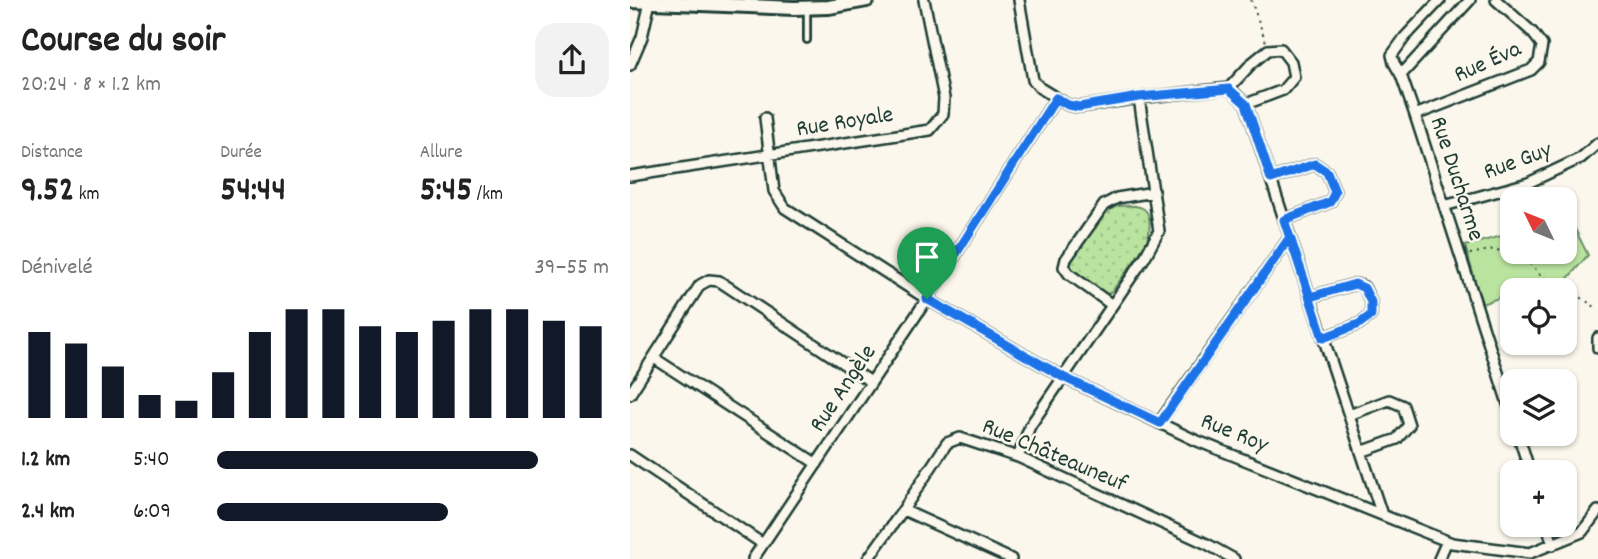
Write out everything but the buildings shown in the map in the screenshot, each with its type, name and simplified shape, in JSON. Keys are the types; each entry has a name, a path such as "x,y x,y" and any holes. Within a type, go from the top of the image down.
{"street":[{"path":"630,1 807,8 867,0"},
{"name":"Rue Royale","path":"630,176 930,130 943,114 944,98 924,0"},
{"path":"1019,0 1033,80 1040,89 1068,105 1079,107 1139,97 1229,89 1252,63 1268,50 1281,49 1291,62 1294,77 1283,90 1246,104"},
{"name":"Rue Ducharme","path":"1440,0 1392,55 1415,115 1500,379"},
{"path":"1401,75 1470,0"},
{"name":"Rue Éva","path":"1415,115 1531,70 1539,61 1542,45 1532,32 1496,0"},
{"path":"630,65 642,37 650,2"},
{"path":"1229,89 1246,104 1382,515"},
{"path":"1018,457 1030,426 1145,257 1159,231 1139,97"},
{"name":"Rue Angèle","path":"753,559 927,299 1056,98"},
{"name":"Rue Roy","path":"765,118 774,191 785,208 927,299 1063,377 1195,440 1452,543 1530,552 1582,532 1598,511"},
{"name":"Rue Guy","path":"1444,206 1528,183 1581,158 1598,143"},
{"path":"1271,179 1315,164 1327,172 1335,192 1330,202 1284,220"},
{"path":"1112,305 1069,274 1064,267 1066,258 1104,205 1117,198 1154,192"},
{"path":"1160,423 1290,237"},
{"path":"630,394 700,285 709,280 719,281 872,382"},
{"path":"1310,297 1355,284 1364,288 1371,302 1371,315 1359,324 1323,338"},
{"path":"1598,338 1598,348"},
{"path":"654,358 817,464"},
{"path":"1349,415 1389,400 1404,407 1409,425 1397,439 1361,452"},
{"name":"Rue Châteauneuf","path":"868,559 947,443 960,438 1018,457 1234,559"},
{"path":"630,455 763,544"},
{"path":"903,510 1011,559"},
{"path":"1551,537 1553,545"},
{"path":"1439,559 1447,541"}],"lane":[{"path":"807,8 807,40"}],"path":[{"path":"1251,0 1268,50"},
{"path":"1461,258 1475,252 1495,249 1532,265 1542,277 1558,282 1598,309"}],"green space":[{"path":"1117,206 1144,209 1148,215 1149,228 1147,240 1140,252 1108,294 1102,293 1074,274 1070,265 1104,214"},
{"path":"1577,233 1588,255 1568,278 1500,278 1500,297 1482,304 1465,246 1500,236 1500,264 1577,264"}],"route":[{"path":"927,299 1056,98 1068,105 1079,107 1139,97 1229,89 1246,104 1271,179 1315,164 1327,172 1335,192 1330,202 1284,220 1310,297 1355,284 1364,288 1371,302 1371,315 1359,324 1323,338 1310,297 1290,237 1160,423 1063,377 927,299"}]}
